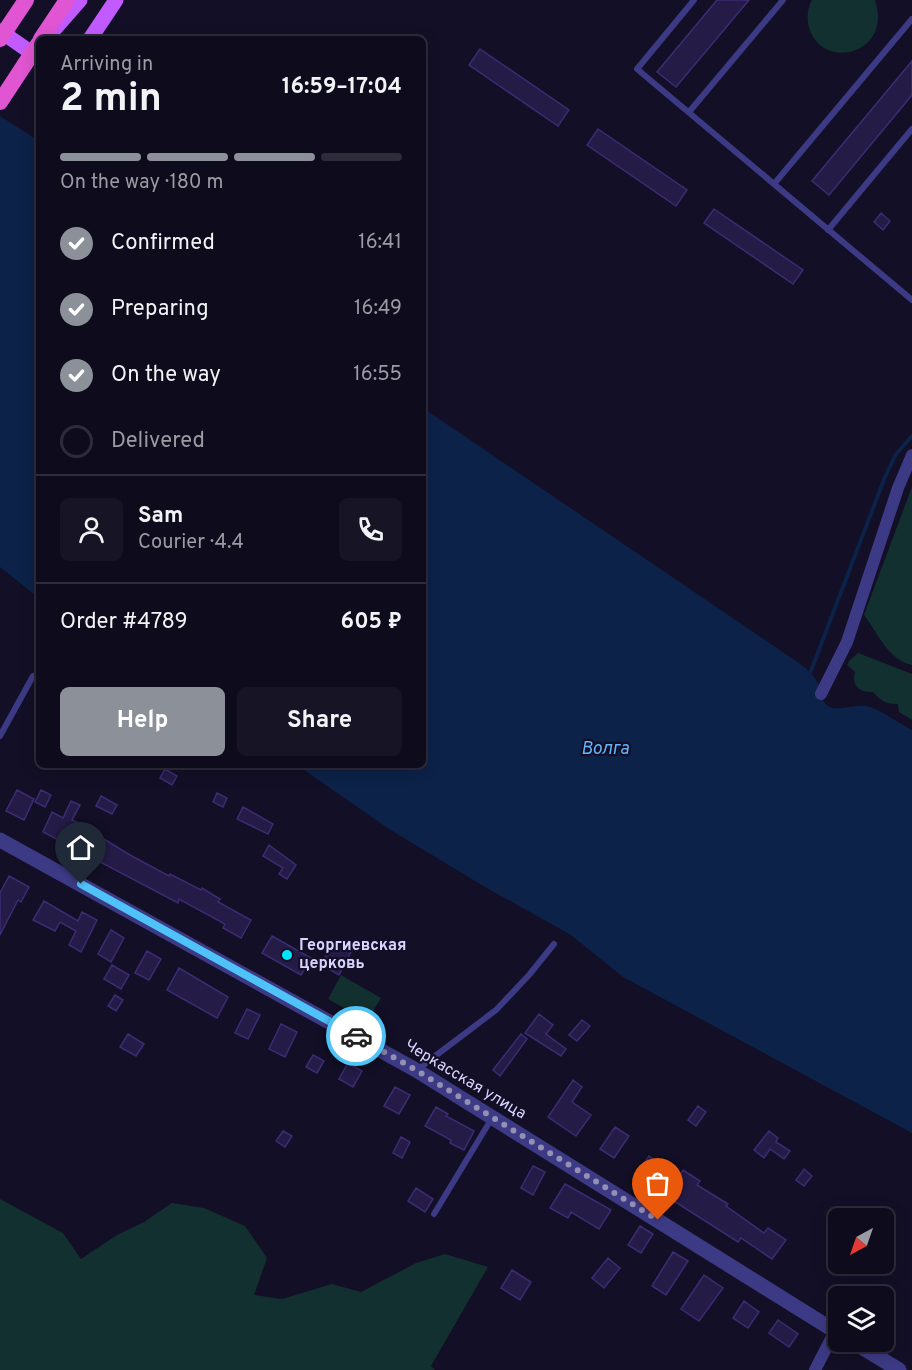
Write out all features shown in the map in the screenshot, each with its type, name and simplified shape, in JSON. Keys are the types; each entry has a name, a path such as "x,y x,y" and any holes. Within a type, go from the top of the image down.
{"highway":[{"path":"0,39 26,0"},
{"path":"43,36 67,0"},
{"path":"0,102 36,47"}],"main road":[{"path":"50,36 80,0"},
{"path":"92,36 116,0"},
{"path":"0,31 36,56"}],"street":[{"path":"821,694 847,642 898,488 912,455"},
{"name":"Черкасская улица","path":"0,840 416,1070 828,1326"},
{"path":"815,1370 828,1348"},
{"path":"870,1352 899,1370"}],"lane":[{"path":"694,0 637,69 912,300"},
{"path":"689,112 783,0"},
{"path":"774,184 912,20"},
{"path":"828,230 912,129"},
{"path":"0,736 33,676"},
{"path":"416,1070 496,1010 554,944"},
{"path":"434,1214 492,1118"}],"green space":[{"path":"812,0 875,0 878,19 874,34 865,45 852,51 838,52 825,48 814,39 808,23 808,11"},
{"path":"912,487 912,665 896,658 890,652 864,615"},
{"path":"858,653 912,674 912,720 899,712 898,704 887,703 873,692 858,688 854,681 855,672 847,665"},
{"path":"341,975 381,998 367,1021 328,999"},
{"path":"0,1199 63,1233 81,1259 172,1203 204,1208 245,1226 267,1258 254,1295 282,1299 332,1284 361,1292 416,1263 445,1254 488,1267 431,1366 435,1370 0,1370"}],"water":[{"path":"0,116 36,139 36,596 0,567"},
{"name":"Волга","path":"426,410 799,663 818,683 823,700 827,705 833,708 867,706 912,730 912,1133 623,977 571,935 485,887 389,829 301,768 426,768"}],"building":[{"path":"717,0 749,0 676,87 657,72"},
{"path":"480,49 569,110 558,126 469,65"},
{"path":"912,61 912,95 829,195 812,181"},
{"path":"598,129 687,190 676,206 587,145"},
{"path":"714,209 803,270 793,284 704,223"},
{"path":"881,213 890,221 883,230 874,222"},
{"path":"165,769 177,776 172,785 160,778"},
{"path":"17,790 34,799 24,820 6,811"},
{"path":"41,790 51,795 45,807 35,802"},
{"path":"217,793 227,798 223,807 213,802"},
{"path":"101,796 117,805 112,814 96,806"},
{"path":"71,801 80,805 72,820 101,834 99,836 169,876 170,874 201,890 202,888 220,899 218,902 251,920 241,938 223,928 225,924 179,899 178,903 43,832 52,812 63,818"},
{"path":"243,807 273,824 268,834 237,819"},
{"path":"269,845 296,865 287,879 279,874 283,868 263,856"},
{"path":"9,876 29,887 21,902 18,900 0,935 0,893"},
{"path":"44,901 78,921 82,912 97,920 81,952 69,945 76,931 60,922 55,931 33,920"},
{"path":"111,930 124,938 111,962 98,954"},
{"name":"Георгиевская церковь","path":"272,936 311,958 301,975 262,953"},
{"path":"335,940 352,950 339,975 327,968 331,960 325,957"},
{"path":"147,951 161,959 149,980 135,973"},
{"path":"112,965 129,975 121,989 104,979"},
{"path":"179,968 228,997 217,1018 167,990"},
{"path":"115,995 123,1000 116,1011 108,1006"},
{"path":"247,1009 260,1015 248,1039 235,1033"},
{"path":"539,1014 553,1025 546,1034 566,1049 561,1056 525,1033"},
{"path":"582,1020 590,1026 577,1041 569,1035"},
{"path":"281,1024 297,1032 285,1057 269,1049"},
{"path":"128,1034 144,1044 136,1056 120,1047"},
{"path":"521,1034 527,1039 500,1076 493,1070"},
{"path":"313,1055 324,1061 317,1073 306,1067"},
{"path":"348,1063 362,1071 353,1087 339,1079"},
{"path":"573,1080 582,1087 572,1102 591,1115 576,1136 548,1117"},
{"path":"395,1087 410,1095 399,1114 384,1106"},
{"path":"698,1106 706,1112 696,1126 688,1120"},
{"path":"436,1107 448,1114 446,1116 474,1131 464,1150 425,1126"},
{"path":"615,1127 629,1136 614,1158 600,1149"},
{"path":"283,1131 292,1136 285,1147 276,1141"},
{"path":"769,1131 778,1138 776,1142 790,1151 784,1159 770,1149 764,1158 754,1150"},
{"path":"401,1137 410,1142 402,1158 393,1153"},
{"path":"649,1156 665,1168 651,1186 636,1174"},
{"path":"533,1166 545,1172 533,1195 521,1188"},
{"path":"804,1169 812,1176 804,1186 796,1180"},
{"path":"683,1170 700,1181 697,1185 728,1204 726,1206 764,1233 768,1228 786,1240 772,1259 741,1238 738,1242 666,1196"},
{"path":"565,1184 611,1210 599,1229 571,1212 568,1218 550,1208"},
{"path":"416,1188 433,1199 425,1212 408,1201"},
{"path":"640,1226 653,1234 641,1253 628,1245"},
{"path":"673,1252 688,1261 666,1295 652,1286"},
{"path":"608,1258 620,1268 604,1288 592,1278"},
{"path":"512,1270 531,1282 520,1300 501,1288"},
{"path":"704,1275 723,1288 699,1321 681,1309"},
{"path":"744,1301 759,1312 748,1328 733,1318"},
{"path":"778,1320 798,1334 789,1347 769,1333"}],"waterway":[{"path":"809,676 885,477 896,454 912,436"}],"way so far":[{"path":"356,1036 416,1070 658,1220"}],"place":[{"name":"Георгиевская церковь","path":"287,955"}],"route":[{"path":"81,884 356,1036"}]}
